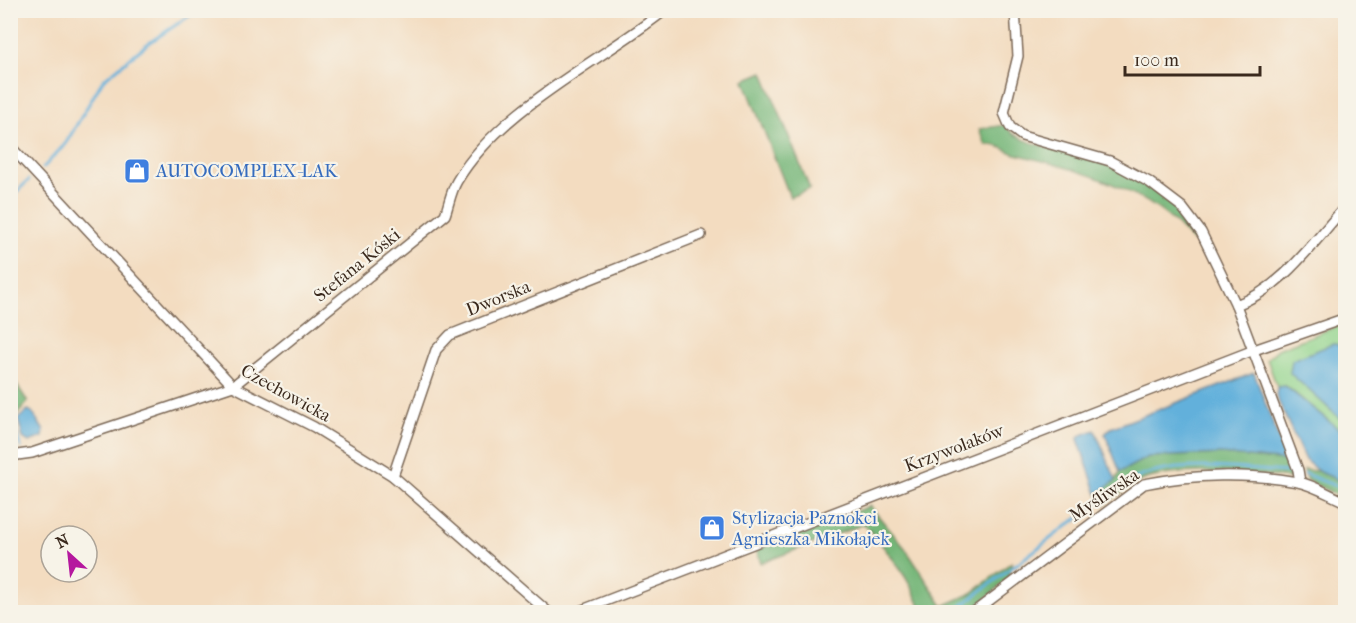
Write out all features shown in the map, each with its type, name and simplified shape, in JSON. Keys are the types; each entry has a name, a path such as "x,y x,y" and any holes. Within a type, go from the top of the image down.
{"street":[{"name":"Stefana Kóski","path":"10,456 32,453 233,386 445,215 456,182 477,153 538,97 665,10"},
{"path":"1015,10 1018,56 1004,113 1010,127 1022,136 1110,161 1149,182 1182,207 1202,232 1236,305 1300,482"},
{"name":"Czechowicka","path":"10,146 233,386 314,427 393,476 548,612"},
{"path":"1236,305 1254,298 1273,285 1346,206"},
{"name":"Dworska","path":"393,476 436,350 450,334 701,234"},
{"name":"Krzywolaków","path":"576,612 1254,350 1346,318"},
{"name":"Myśliwska","path":"974,612 1144,484 1171,478 1241,477 1300,482 1346,502"}],"green space":[{"path":"763,72 810,189 790,197 744,80"},
{"path":"1005,125 1011,132 1035,144 1096,161 1144,183 1178,208 1198,239 1192,241 1156,208 1112,184 1000,147 986,145 979,129"},
{"path":"1345,323 1345,346 1333,344 1327,407 1345,423 1345,434 1286,386 1277,387 1267,359 1278,349"},
{"path":"11,376 28,402 11,422"},
{"path":"1221,454 1287,461 1291,478 1216,472 1178,473 1143,480 1104,505 1097,494 1116,480 1120,472 1148,457"},
{"path":"1304,470 1318,471 1345,483 1345,499 1306,480"},
{"path":"870,506 905,548 943,606 972,593 1012,562 1008,579 970,612 922,612 905,577 864,524 761,563 756,549"}],"water":[{"path":"1333,344 1345,346 1345,423 1290,373 1292,360"},
{"path":"1254,373 1287,461 1221,454 1148,457 1120,472 1105,434 1111,428"},
{"path":"1285,386 1345,434 1345,483 1318,471 1305,460 1276,396 1277,387"},
{"path":"28,410 32,412 44,431 43,437 29,442 23,438 18,419"},
{"path":"1095,430 1116,480 1097,494 1078,439 1079,436"}],"waterway":[{"path":"43,168 66,143 103,80 146,45 198,10"},
{"path":"10,198 29,180"},
{"path":"10,419 21,447"},
{"path":"10,484 17,461"},
{"path":"953,612 1120,486 1140,477 1161,471 1204,467 1292,472"},
{"path":"1305,474 1346,490"}],"place":[{"name":"AUTOCOMPLEX-LAK","path":"137,171"},
{"name":"Stylizacja Paznokci Agnieszka Mikołajek","path":"712,528"}]}
